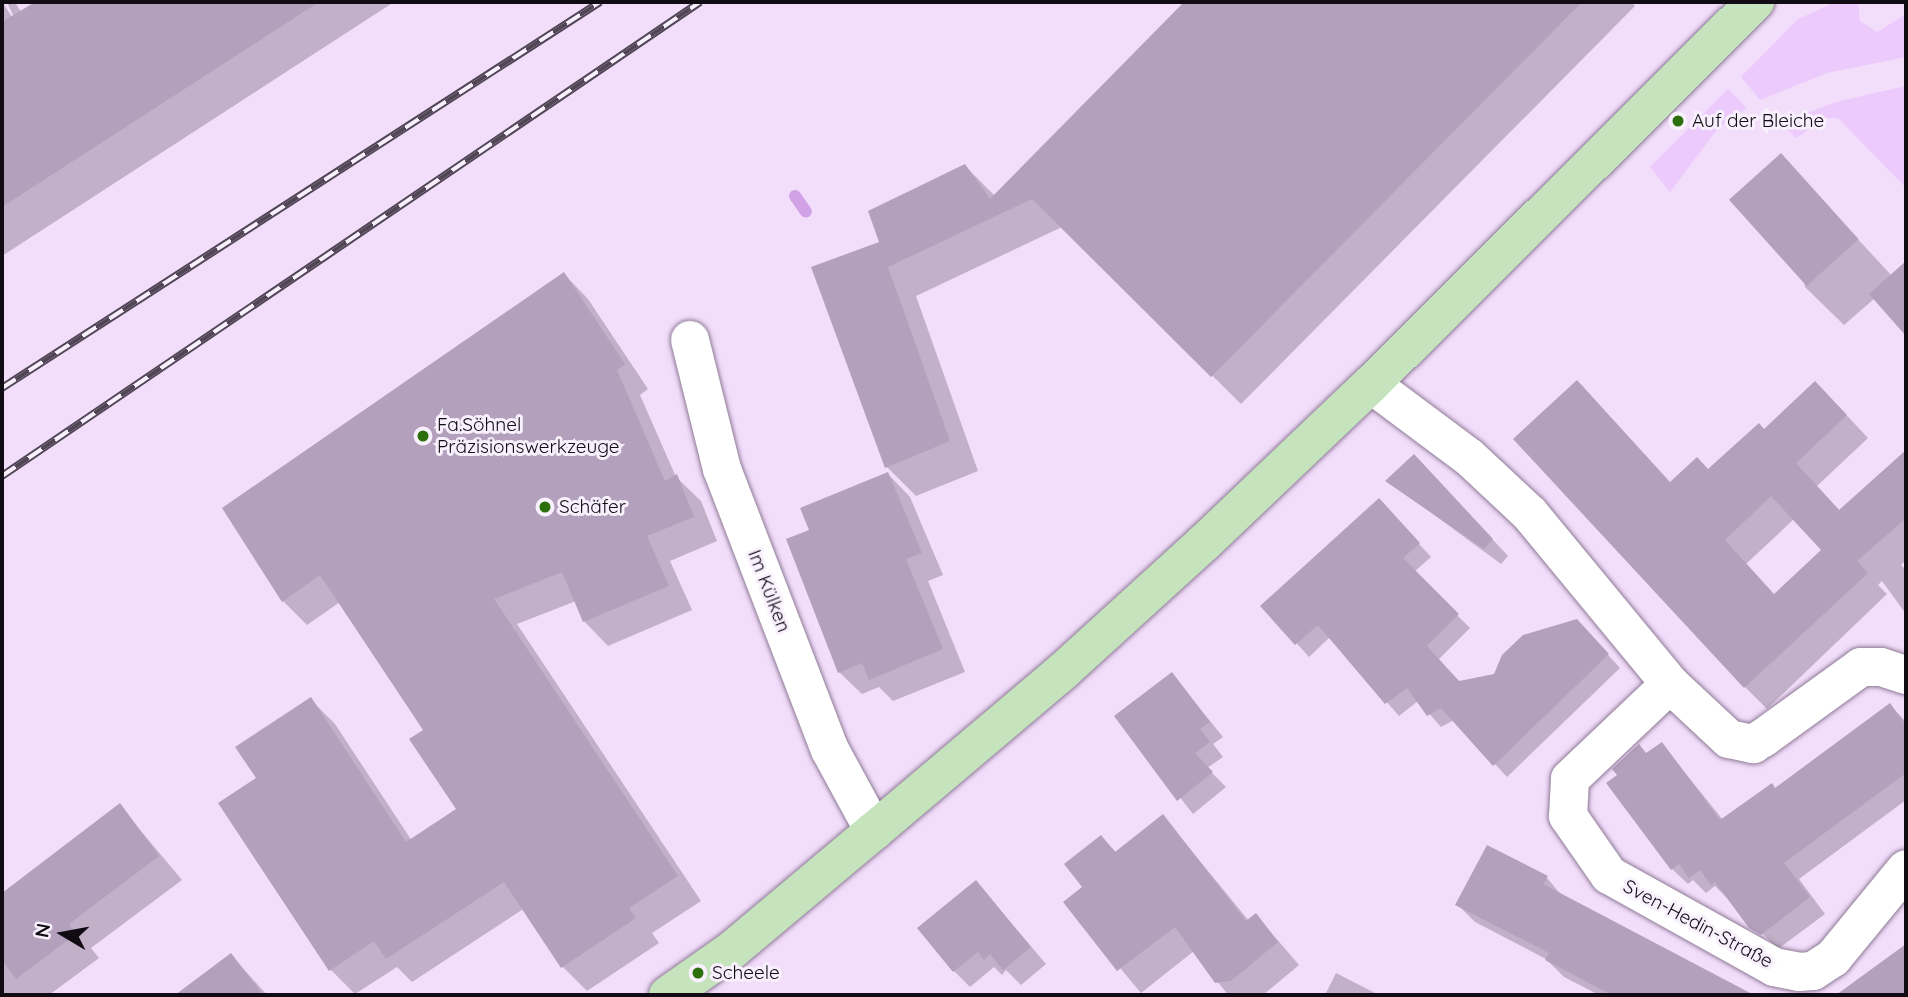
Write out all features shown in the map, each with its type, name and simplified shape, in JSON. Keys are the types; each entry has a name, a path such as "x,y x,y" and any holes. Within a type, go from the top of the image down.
{"main road":[{"path":"668,995 732,950 1061,673 1371,384 1755,2"}],"street":[{"name":"Im Külken","path":"690,340 722,468 830,750 874,831"},
{"path":"1371,384 1469,457 1530,514 1670,684 1718,732 1753,744 1861,667 1881,667 1906,675"},
{"name":"Sven-Hedin-Straße","path":"1670,684 1570,779 1568,816 1609,875 1774,967 1799,972 1813,971 1833,958 1906,869"}],"shaded area":[{"path":"1836,2 1858,2 1860,21 1877,32 1906,14 1906,57 1827,73 1760,100 1741,77 1798,19"},
{"path":"1906,86 1906,188 1838,118 1826,118 1796,138 1781,123 1836,102"},
{"path":"1728,89 1747,108 1719,127 1670,192 1650,167"}],"building":[{"path":"35,2 319,2 2,207 2,22"},
{"path":"1184,2 1582,2 1211,377 1032,199 888,267 950,441 885,468 811,267 879,242 868,211 965,164 990,199"},
{"path":"1781,153 1859,239 1807,286 1729,200"},
{"path":"1906,261 1906,336 1869,294"},
{"path":"564,272 625,364 617,370 665,481 677,474 694,517 647,536 669,586 583,622 562,572 494,599 678,876 629,908 636,918 561,968 504,882 386,959 374,941 329,971 218,803 256,778 235,747 311,697 406,842 456,809 409,739 423,730 320,575 282,602 222,508"},
{"path":"1577,380 1670,482 1697,457 1708,469 1759,423 1764,429 1815,381 1847,415 1796,463 1839,510 1906,450 1906,518 1857,561 1868,573 1744,688 1513,439","holes":["1771,496 1821,550 1774,594 1725,540"]},
{"path":"1414,454 1493,539 1484,549 1385,481"},
{"path":"888,472 922,553 906,559 943,649 869,680 862,663 838,673 786,539 809,530 800,508"},
{"path":"1379,498 1420,543 1403,558 1459,614 1427,646 1459,681 1494,674 1502,655 1523,635 1577,619 1609,654 1493,766 1441,708 1427,716 1407,688 1385,704 1318,625 1295,645 1260,606"},
{"path":"1172,672 1210,722 1200,729 1210,742 1195,753 1213,772 1177,801 1114,716"},
{"path":"1890,703 1906,725 1906,773 1784,863 1810,897 1761,935 1749,928 1715,882 1711,885 1700,870 1689,878 1679,864 1671,870 1606,783 1617,775 1612,769 1639,744 1646,753 1662,742 1720,820 1772,783 1775,788"},
{"path":"120,803 159,856 69,924 76,934 16,979 2,960 2,893"},
{"path":"1163,814 1246,921 1256,913 1278,942 1231,981 1215,983 1175,927 1117,971 1063,902 1082,887 1064,864 1101,835 1115,852"},
{"path":"1487,845 1548,876 1543,884 1754,995 1612,995 1545,960 1549,953 1455,905"},
{"path":"976,880 1031,947 1003,970 990,954 984,960 978,952 953,972 917,928"},
{"path":"1906,944 1906,995 1836,995"},
{"path":"231,953 263,995 175,995"}],"waterway":[{"path":"795,196 806,212"}],"railway":[{"path":"2,388 600,2"},
{"path":"2,476 700,2"}],"place":[{"name":"Auf der Bleiche","path":"1678,121"},
{"name":"Fa.Söhnel Präzisionswerkzeuge","path":"423,436"},
{"name":"Schäfer","path":"545,507"},
{"name":"Scheele","path":"698,973"}]}
